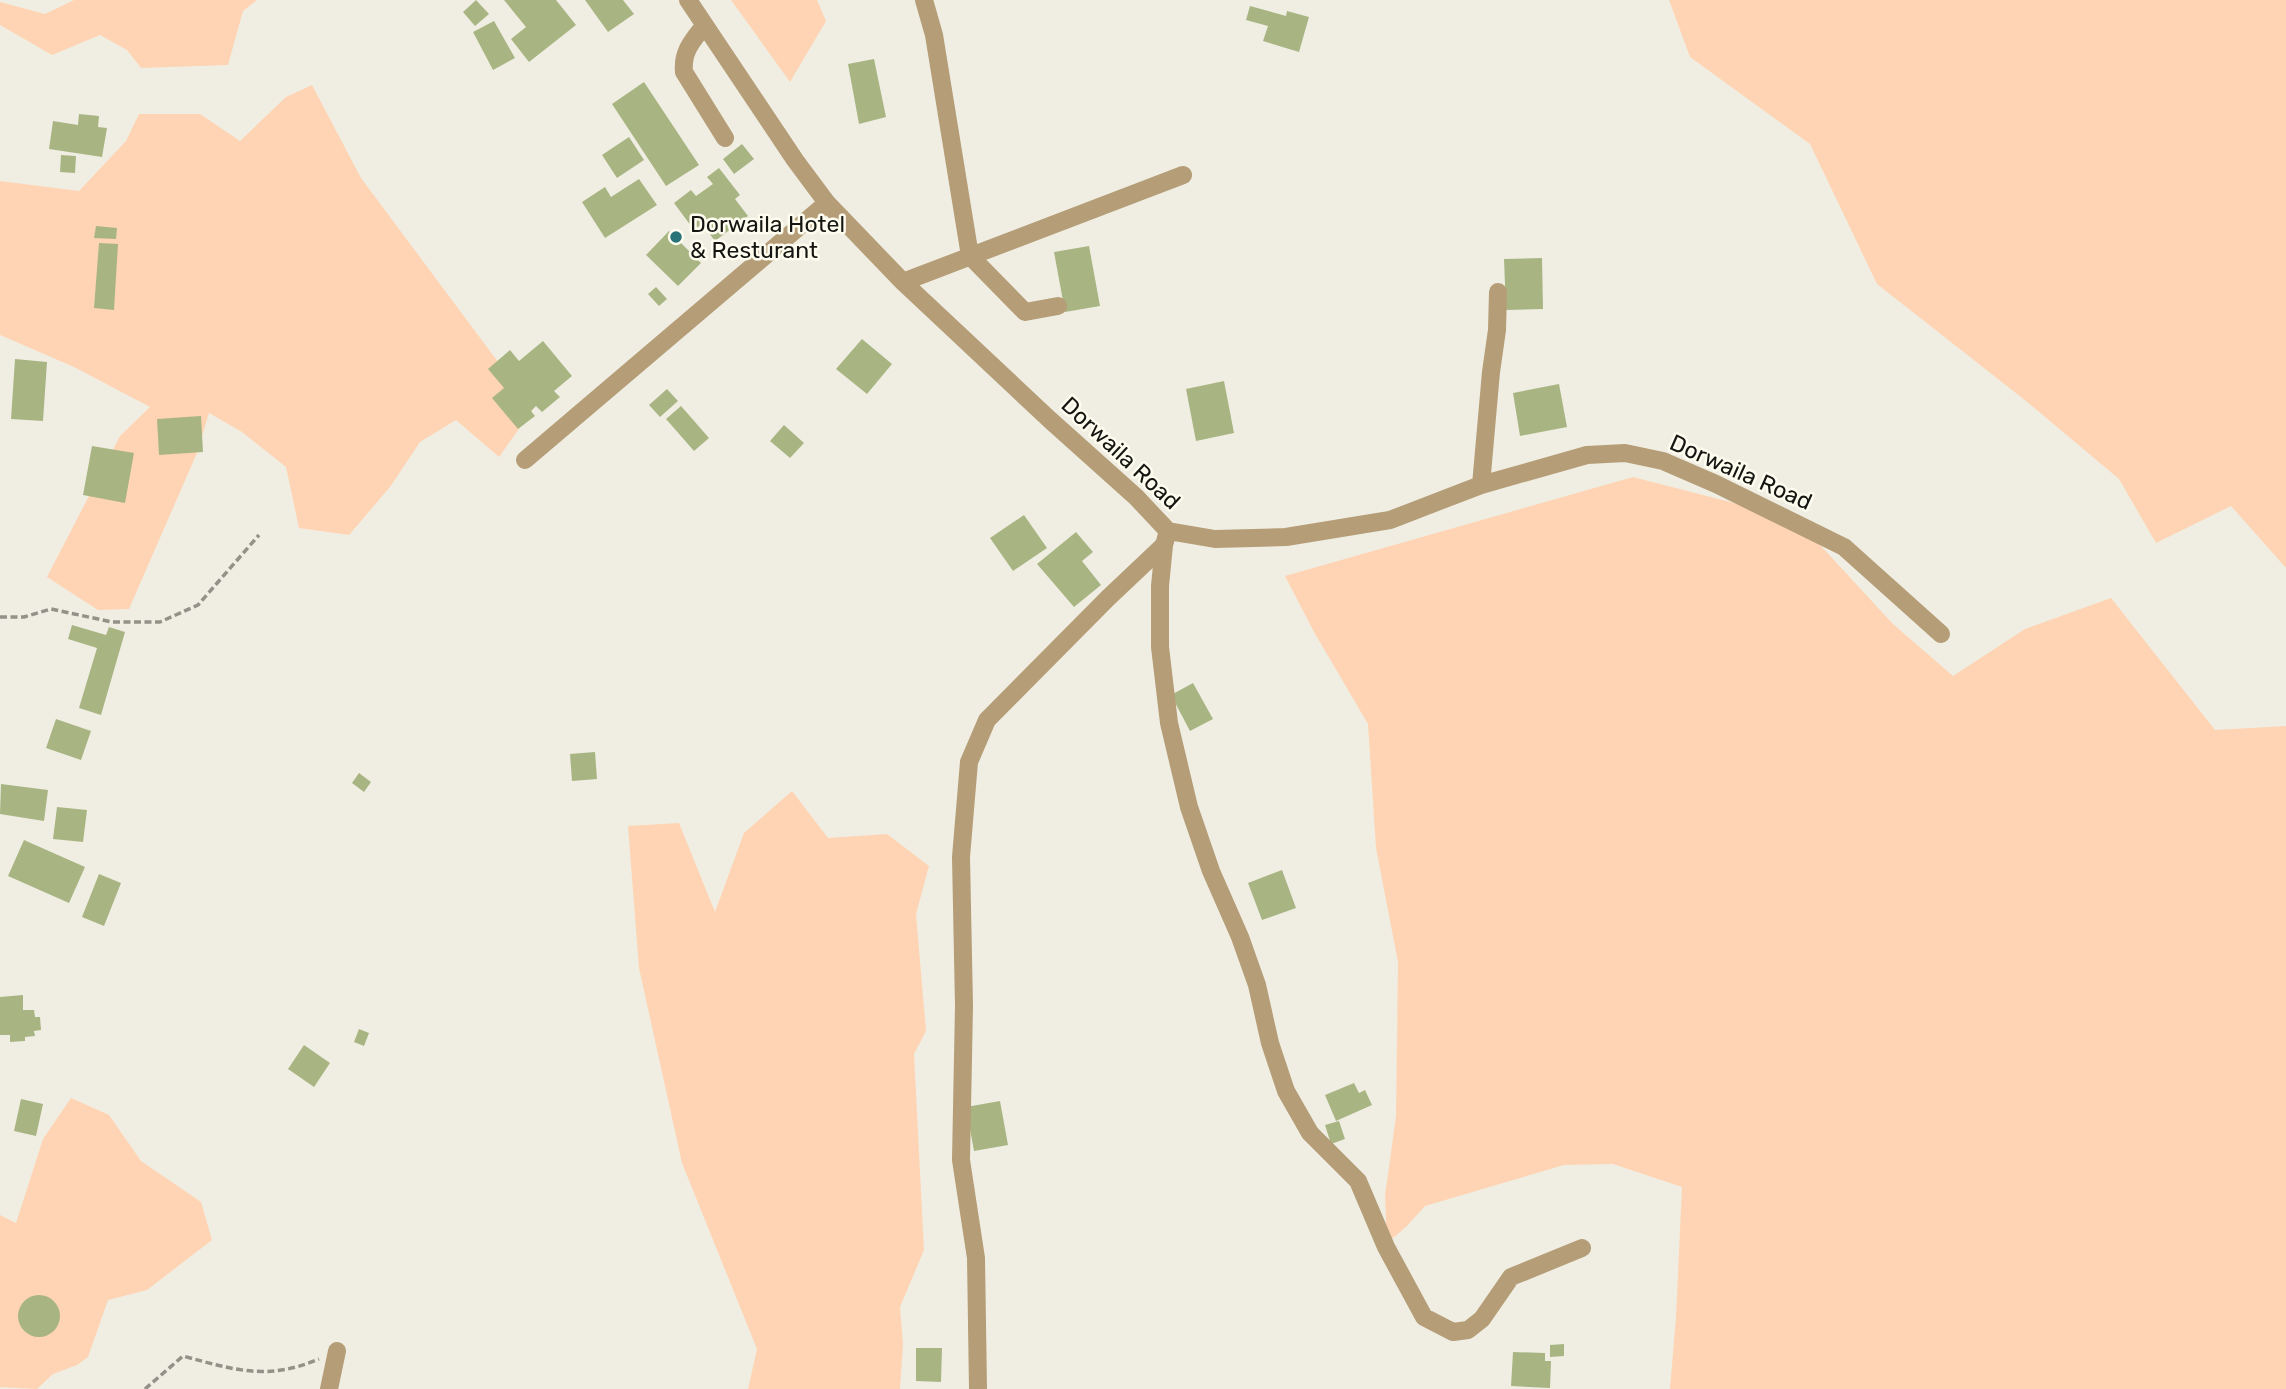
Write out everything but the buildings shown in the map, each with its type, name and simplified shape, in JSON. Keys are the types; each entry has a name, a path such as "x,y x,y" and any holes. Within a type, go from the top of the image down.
{"street":[{"name":"Dorwaila Road","path":"688,0 827,203 903,282 1136,497 1166,538 1286,537 1390,520 1481,485 1587,455 1625,453 1663,461 1844,547 1941,634"},
{"path":"924,0 934,35 970,256 1025,312 1058,306"},
{"path":"704,26 686,49 682,60 684,72 725,138"},
{"path":"903,282 1183,175"},
{"path":"525,460 827,203"},
{"path":"1481,485 1497,330 1498,292"},
{"path":"1166,538 1160,586 1160,647 1169,723 1189,807 1211,871 1253,974 1270,1043 1286,1091 1310,1133 1358,1181 1386,1247 1424,1317 1453,1332 1468,1330 1482,1319 1511,1277 1582,1248"},
{"path":"978,1389 976,1258 961,1160 964,1006 961,857 969,762 987,720 1166,538"},
{"path":"329,1389 337,1351"}],"path":[{"path":"0,617 24,617 51,609 112,622 160,622 198,605 259,536"},
{"path":"145,1389 183,1356 225,1368 262,1374 299,1366 337,1351"}],"shaded area":[{"path":"74,0 257,0 243,11 228,65 141,68 127,50 100,35 52,55 0,25 0,2 45,14"},
{"path":"731,0 817,0 826,21 790,82"},
{"path":"1669,0 2286,0 2286,568 2231,506 2156,543 2119,479 2026,401 1877,284 1810,144 1690,57"},
{"path":"312,85 361,178 533,409 499,457 456,420 420,442 390,487 349,535 299,528 286,467 242,432 209,413 197,453 129,609 98,610 47,577 120,436 150,407 74,367 0,335 0,181 79,191 126,141 139,114 200,114 240,141 286,97"},
{"path":"1633,477 1796,519 1893,624 1953,676 2025,629 2111,598 2215,730 2286,726 2286,1389 1670,1389 1682,1187 1613,1164 1564,1165 1425,1206 1387,1243 1385,1196 1396,1116 1398,962 1376,848 1368,724 1285,576"},
{"path":"792,791 828,838 887,834 929,866 916,914 926,1031 914,1054 924,1250 900,1307 903,1344 900,1389 748,1389 757,1349 682,1163 639,968 628,826 679,823 715,912 744,833"},
{"path":"71,1098 109,1115 141,1161 201,1202 212,1240 147,1290 108,1300 88,1357 77,1365 53,1374 37,1389 0,1387 0,1215 16,1223 43,1139"}],"place":[{"name":"Dorwaila Hotel & Resturant","path":"676,237"}]}
